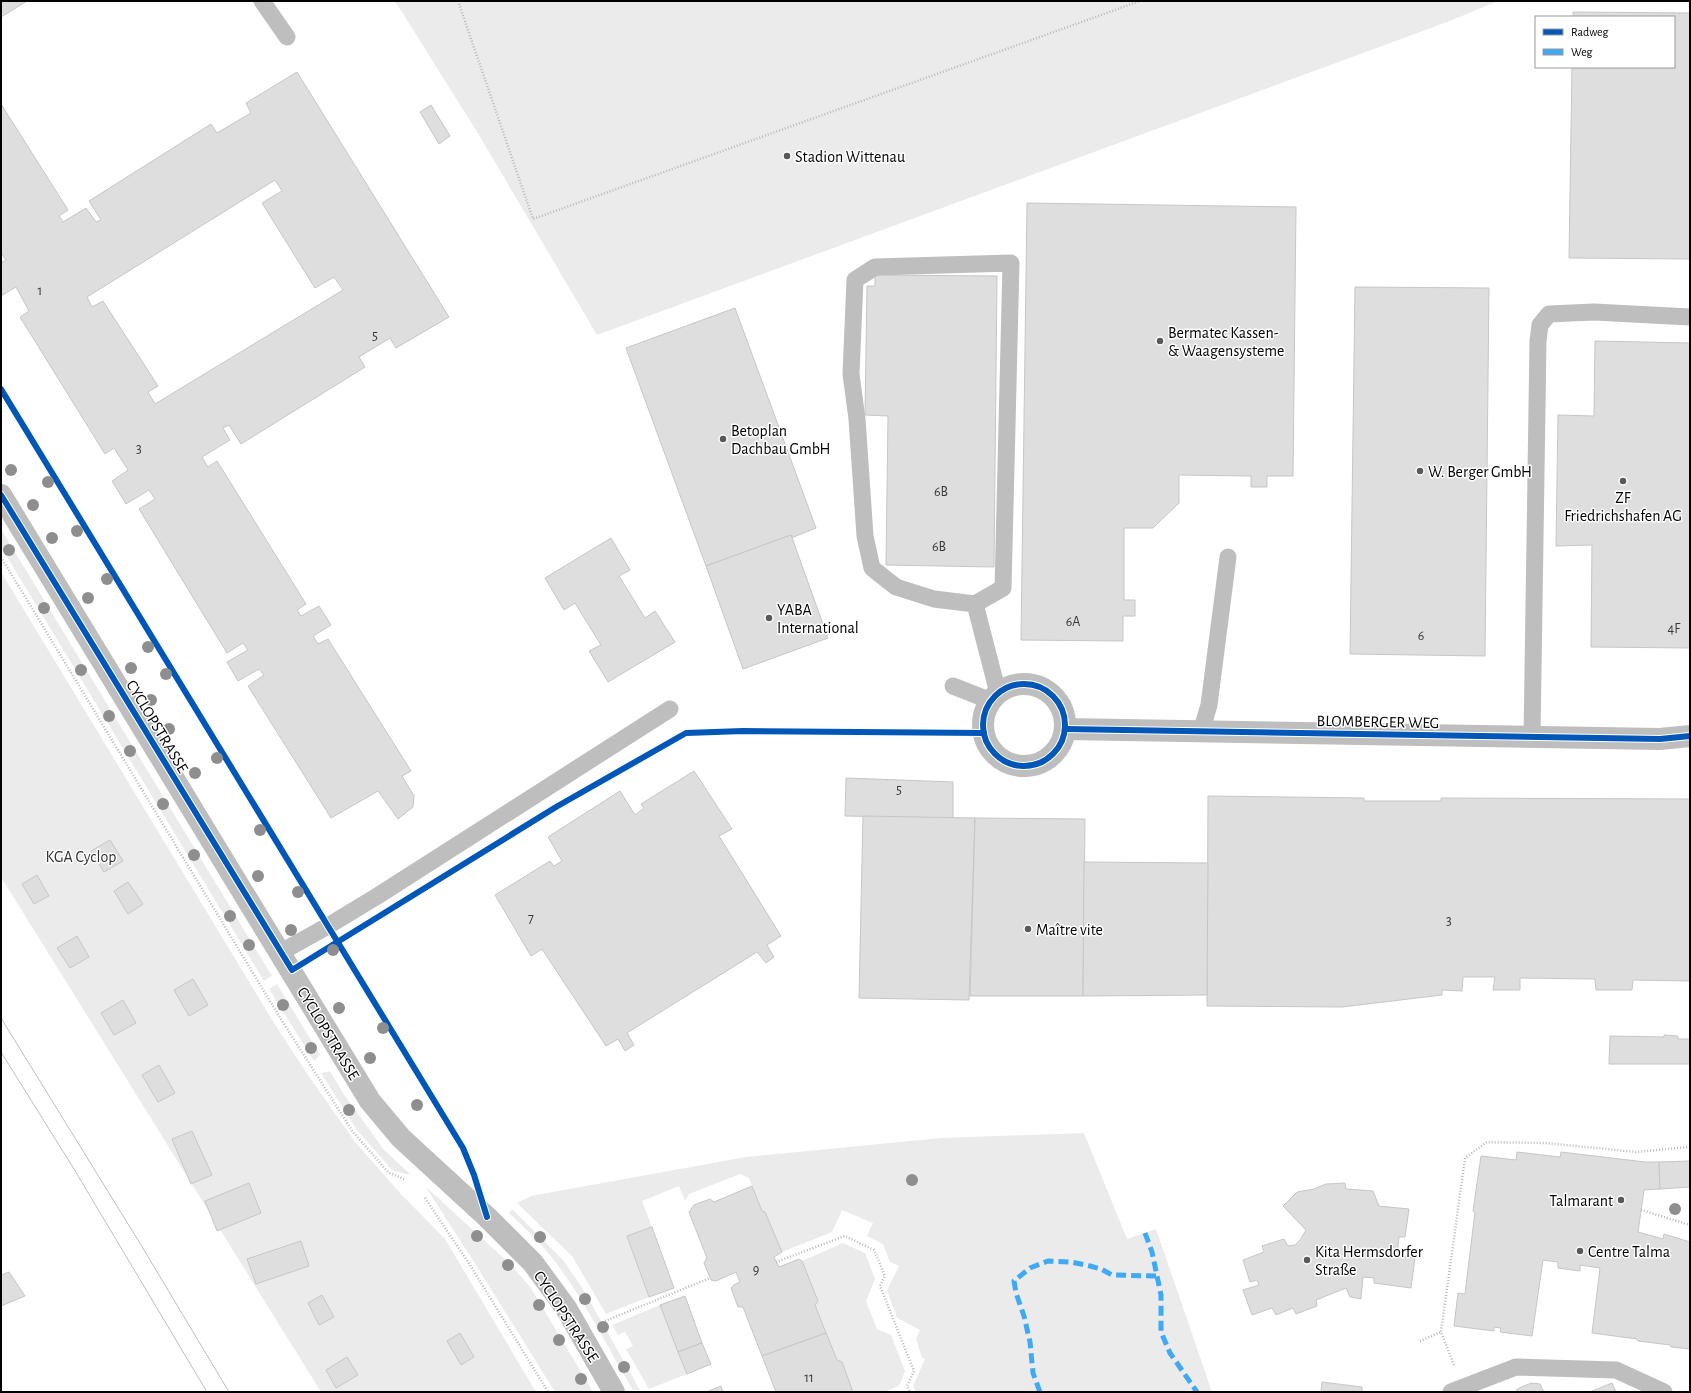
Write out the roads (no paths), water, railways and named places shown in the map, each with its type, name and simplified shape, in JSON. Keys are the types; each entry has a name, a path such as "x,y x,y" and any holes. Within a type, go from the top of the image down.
{"street":[{"name":"CYCLOPSTRASSE","path":"1,495 281,952 370,1101 401,1138 487,1217 533,1263 566,1308 614,1392"},
{"path":"1023,684 1037,686 1049,693 1058,703 1064,715 1065,729 1061,741 1054,752 1044,760 1020,766 1007,762 996,755 988,745 983,722 985,711 994,697 1010,686 1023,684"},
{"name":"BLOMBERGER WEG","path":"1065,729 1660,740 1690,736"}],"lane":[{"path":"262,1 287,37"},
{"path":"1011,263 1003,588 975,604 934,599 896,587 872,568 865,536 857,419 850,374 855,280 876,267 1011,263"},
{"path":"1532,737 1538,341 1540,325 1549,314 1594,312 1690,317"},
{"path":"1201,732 1208,705 1228,556"},
{"path":"953,686 994,697 975,604"},
{"path":"281,952 379,895 670,709"},
{"path":"1457,1390 1516,1367 1616,1370 1664,1392"}],"tram line":[{"path":"1,1018 141,1245 229,1392"},
{"path":"1,1052 74,1169 207,1392"}],"place":[{"name":"Stadion Wittenau","path":"787,156"},
{"name":"Bermatec Kassen- & Waagensysteme","path":"1160,341"},
{"name":"Betoplan Dachbau GmbH","path":"723,439"},
{"name":"W. Berger GmbH","path":"1420,471"},
{"name":"ZF Friedrichshafen AG","path":"1623,481"},
{"name":"YABA International","path":"769,618"},
{"name":"Maître vite","path":"1028,929"},
{"name":"Talmarant","path":"1621,1200"},
{"name":"Centre Talma","path":"1580,1251"},
{"name":"Kita Hermsdorfer Straße","path":"1307,1260"}],"park label":[{"name":"KGA Cyclop","path":"81,856"}]}
